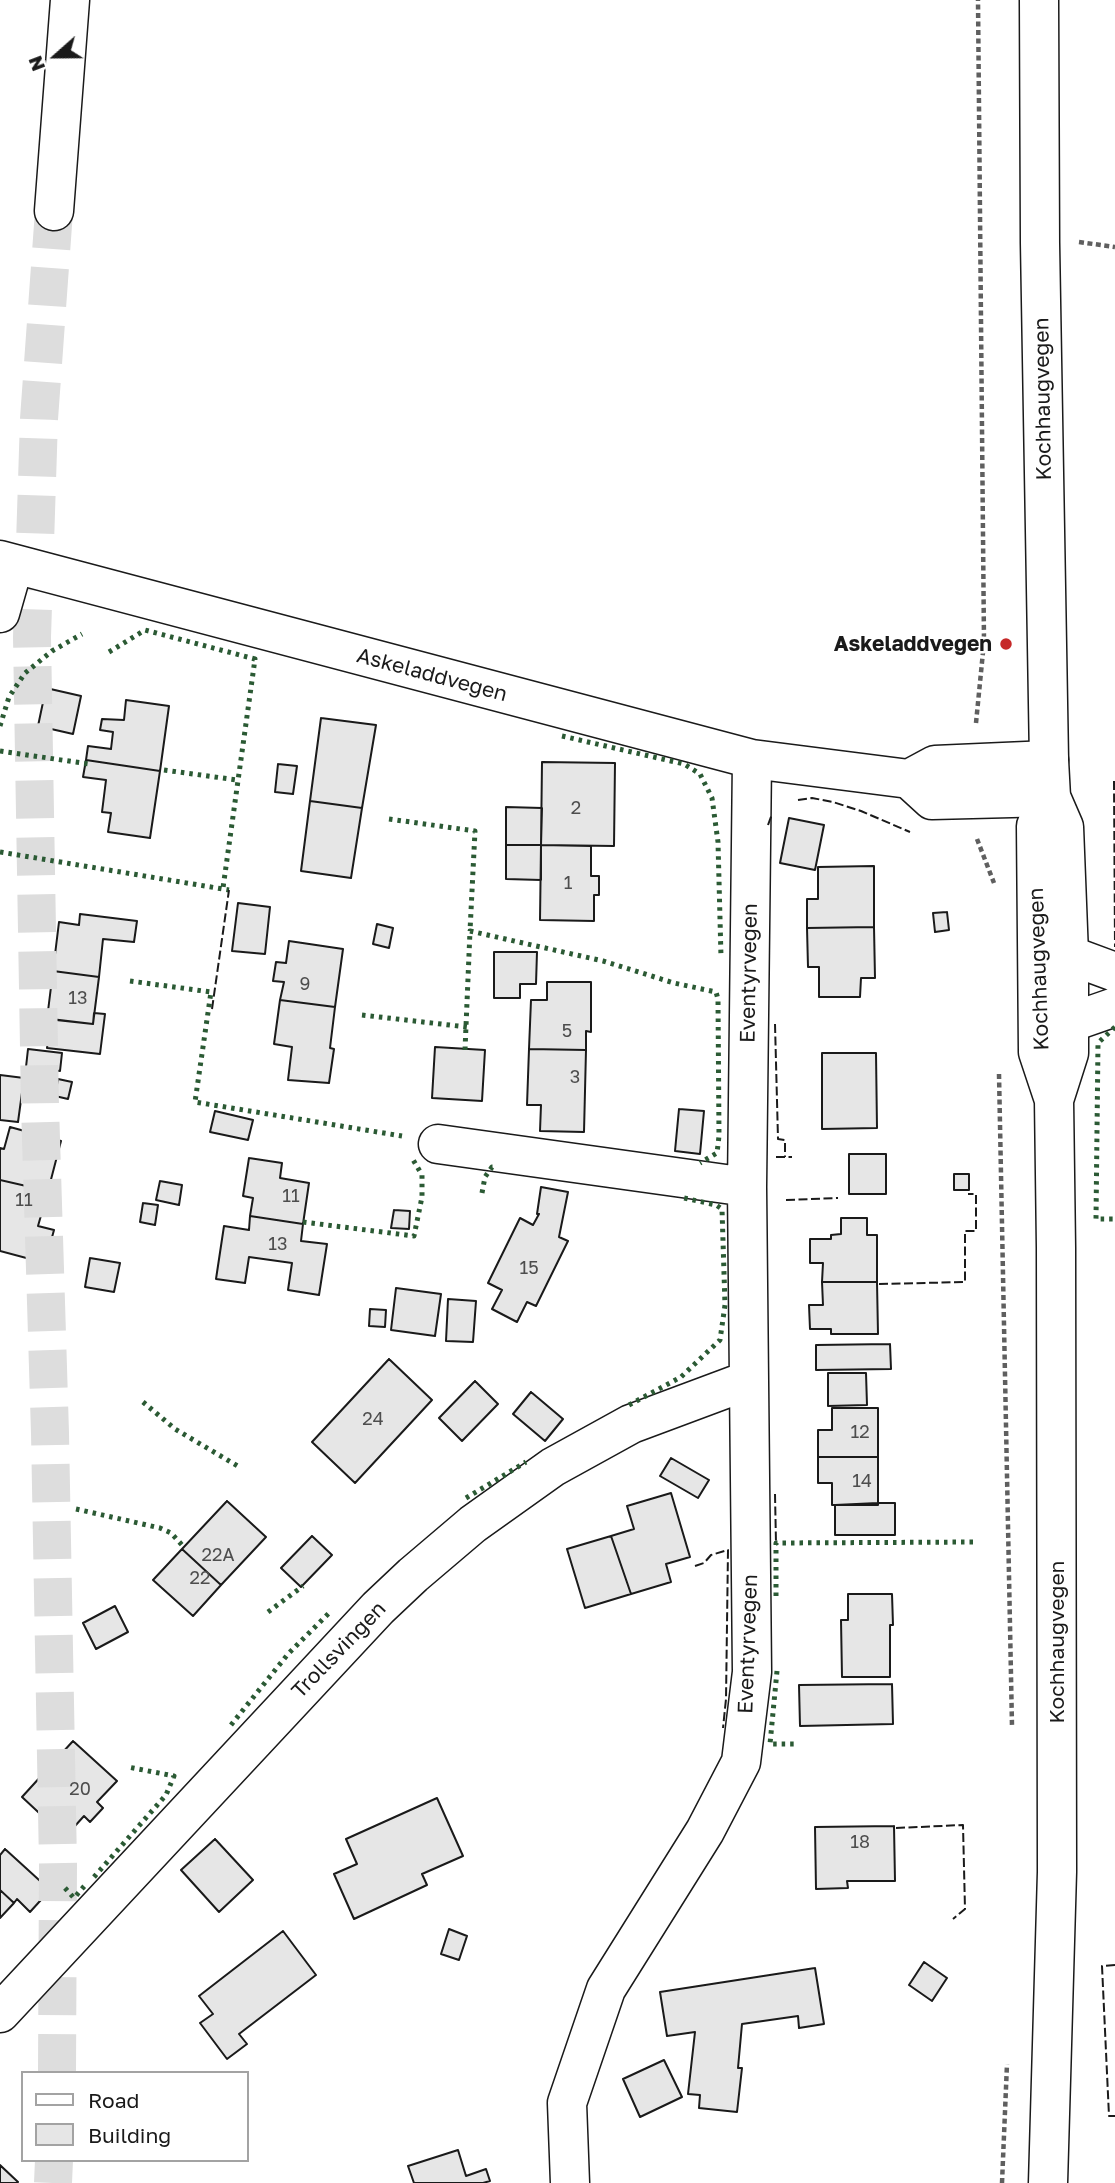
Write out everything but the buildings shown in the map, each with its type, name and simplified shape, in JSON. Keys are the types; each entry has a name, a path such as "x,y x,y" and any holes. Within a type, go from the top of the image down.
{"main road":[{"path":"54,211 70,0"},
{"name":"Kochhaugvegen","path":"1039,0 1040,243 1050,779 1064,827 1069,955 1069,1053 1054,1100 1057,1872 1048,2183"},
{"path":"0,612 7,562"},
{"name":"Askeladdvegen","path":"7,562 752,759 909,779 932,800 1050,779"},
{"name":"Eventyrvegen","path":"570,2183 567,2104 606,1989 705,1831 741,1762 752,1672 747,1188 752,759"},
{"name":"Kochhaugvegen","path":"1050,779 1036,827 1038,1052 1054,1100"},
{"path":"1069,955 1115,972"},
{"path":"1069,1023 1115,1007"},
{"path":"438,1144 747,1188"},
{"name":"Trollsvingen","path":"0,2013 359,1629 413,1575 473,1524 553,1466 631,1424 749,1380"}],"path":[{"path":"975,730 984,642 978,0"},
{"path":"975,828 995,887"},
{"path":"999,1067 1012,1731"},
{"path":"1002,2183 1007,2060"}],"tunnel":[{"path":"54,211 39,419 32,637 58,1864 57,2071"},
{"path":"53,2183 54,2162"}],"hedge":[{"path":"109,652 145,630 255,659 223,888"},
{"path":"0,726 9,697 25,673 52,651 82,634"},
{"path":"562,736 684,764 700,774 712,798 718,842 721,957"},
{"path":"0,751 89,764"},
{"path":"164,770 237,780"},
{"path":"389,819 475,831 470,931"},
{"path":"0,852 229,890"},
{"path":"465,1050 470,931 603,961 674,983 716,992 719,1136 717,1153 700,1163"},
{"path":"130,981 211,992 195,1102 402,1136"},
{"path":"362,1015 467,1027"},
{"path":"1115,1027 1098,1043 1096,1219 1115,1219"},
{"path":"303,1222 414,1236 422,1197 422,1175 412,1158"},
{"path":"482,1193 485,1177 492,1167 495,1167"},
{"path":"629,1405 681,1377 720,1340 725,1305 722,1209 716,1205 684,1198"},
{"path":"143,1402 175,1429 241,1468"},
{"path":"466,1498 526,1462"},
{"path":"76,1509 160,1528 171,1533 182,1545"},
{"path":"776,1596 776,1543 977,1542"},
{"path":"268,1612 303,1586"},
{"path":"231,1725 288,1654 331,1611"},
{"path":"777,1671 770,1744 796,1744"},
{"path":"94,1877 166,1795 174,1776 128,1767"},
{"path":"65,1888 74,1898 87,1883"}],"fence":[{"path":"1114,781 1115,947"},
{"path":"798,800 812,798 833,802 910,832"},
{"path":"768,825 772,814"},
{"path":"212,1009 229,890"},
{"path":"775,1024 778,1139 785,1140 785,1157"},
{"path":"776,1157 792,1157"},
{"path":"879,1284 965,1282 965,1231 976,1231 976,1194 968,1194"},
{"path":"786,1200 838,1198"},
{"path":"775,1494 776,1543"},
{"path":"695,1566 704,1563 711,1555 728,1550 726,1699 723,1728"},
{"path":"896,1828 963,1825 965,1909 953,1919"},
{"path":"1115,1965 1102,1966 1109,2116 1115,2116"}],"place":[{"name":"Askeladdvegen","path":"1006,644"}]}
